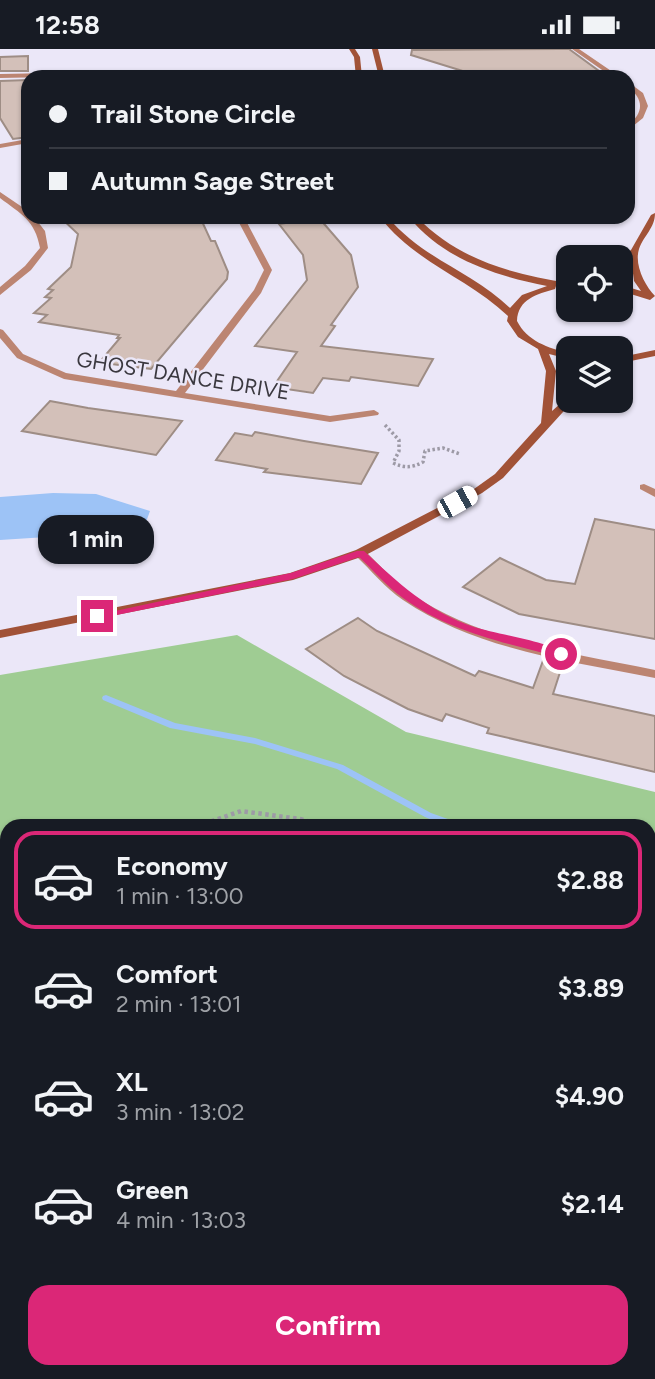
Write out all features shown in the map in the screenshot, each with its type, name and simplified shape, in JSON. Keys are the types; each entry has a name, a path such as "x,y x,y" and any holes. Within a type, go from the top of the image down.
{"street":[{"path":"352,49 357,57 358,70"},
{"path":"375,49 380,70"},
{"path":"575,49 607,70"},
{"path":"0,76 21,76"},
{"path":"635,88 640,91 646,107 644,115 635,122"},
{"path":"0,146 21,142"},
{"path":"0,194 21,209"},
{"path":"652,298 638,281 634,251 655,215"},
{"path":"0,292 28,268 44,248 41,232 35,224"},
{"path":"178,395 258,291 268,270 244,224"},
{"path":"389,224 443,268 491,293 511,313 515,328 521,335 542,348 556,352"},
{"path":"421,224 444,244 481,264 524,279 556,283"},
{"path":"511,313 514,307 529,295 556,288"},
{"path":"633,292 652,298"},
{"name":"GHOST DANCE DRIVE","path":"0,332 20,356 64,376 330,419 374,413"},
{"path":"542,348 551,371 547,422"},
{"path":"633,358 652,355"},
{"path":"0,634 293,576 360,553 478,491 514,461 556,413"},
{"path":"360,553 405,595 468,629 538,649 655,674"}],"path":[{"path":"374,413 399,440 399,451 393,463 401,467 414,467 423,461 425,451 432,447 460,454"},
{"path":"218,819 241,811 303,819"}],"green space":[{"path":"237,635 406,732 655,792 655,819 0,819 0,675"}],"water":[{"path":"53,493 96,494 150,511 146,522 124,532 0,540 0,497"}],"building":[{"path":"569,49 598,70 459,70 411,55 412,50"},
{"path":"28,56 28,70 0,71 0,57"},
{"path":"21,80 21,138 13,139 0,118 0,81"},
{"path":"67,224 203,224 211,241 215,241 228,272 227,279 151,369 111,364 114,360 103,358 120,338 117,338 119,335 39,322 47,315 34,313 51,298 45,297 53,290 48,289 71,267 78,234"},
{"path":"279,224 324,224 351,255 358,287 331,325 335,326 321,346 433,359 418,386 351,377 349,381 323,378 313,393 273,387 297,352 255,346 307,280 303,255"},
{"path":"50,401 182,421 156,455 22,431"},
{"path":"255,432 378,453 361,484 264,472 267,469 216,460 235,433 252,436"},
{"path":"595,519 655,530 655,639 519,614 463,587 500,558 546,580 575,584"},
{"path":"358,618 377,631 475,676 479,671 533,688 544,658 563,663 553,694 655,716 655,772 487,733 489,728 446,714 442,721 408,709 344,676 306,649"}],"waterway":[{"path":"106,698 173,726 255,741 340,767 438,819"}],"route":[{"path":"97,616 293,576 360,553 405,595 435,614 468,629 561,654"}]}
